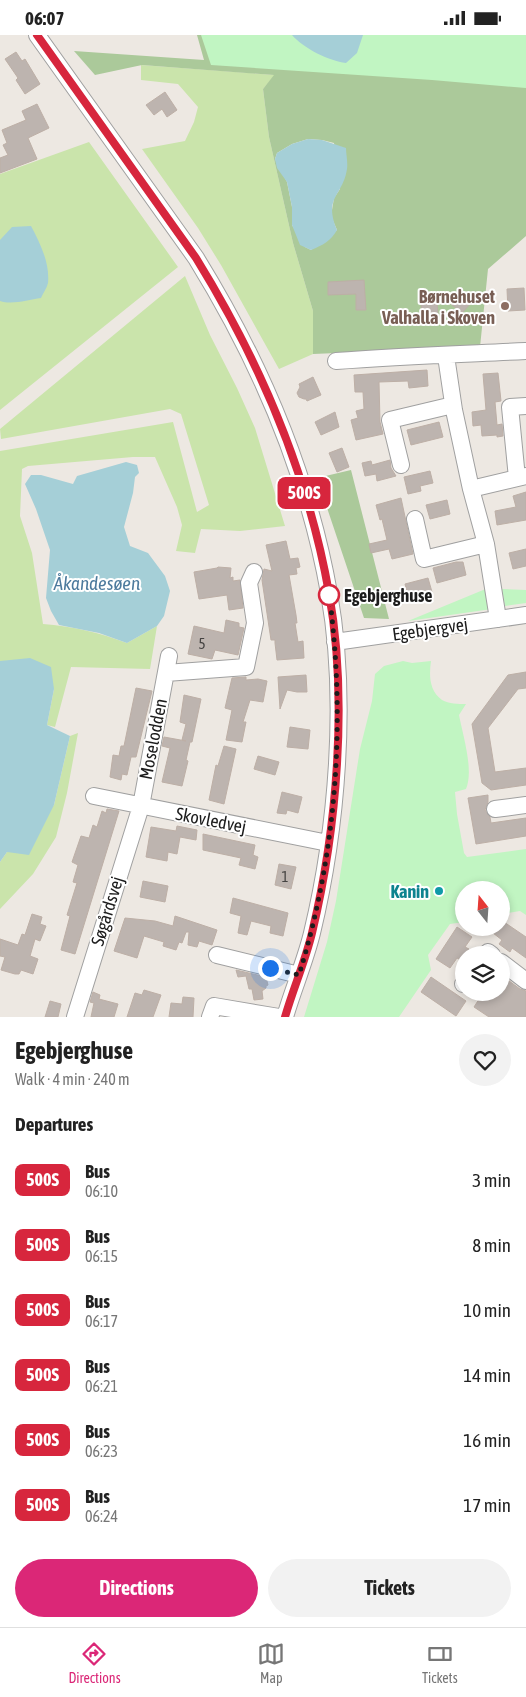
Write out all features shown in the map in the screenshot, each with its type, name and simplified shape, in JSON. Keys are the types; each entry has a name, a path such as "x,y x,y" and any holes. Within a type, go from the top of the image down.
{"street":[{"path":"37,35 196,258 235,326 262,381 285,437 309,510 329,593 335,642 338,717 335,785 328,843 311,935 285,1017"},
{"path":"336,361 526,351"},
{"path":"446,356 453,405 471,489 486,544 498,619"},
{"path":"401,465 390,420 453,405"},
{"path":"471,489 522,477 510,407 526,406"},
{"path":"415,519 424,559 486,544"},
{"path":"166,673 246,667 255,623 249,583 254,572"},
{"name":"Egebjergvej","path":"335,642 526,615"},
{"name":"Moselodden","path":"141,806 169,656"},
{"name":"Skovledvej","path":"94,796 328,843"},
{"path":"495,809 526,805"},
{"name":"Søgårdsvej","path":"75,1017 141,806"},
{"path":"217,955 299,975"},
{"path":"510,969 526,981"},
{"path":"210,1017 214,1006 279,1017"}],"green space":[{"path":"197,35 526,35 526,236 488,269 480,347 313,354 313,311 293,243 269,137 263,89 274,75 142,65 95,75 74,51 204,60","holes":["308,139 334,143 340,189 334,198 331,216 337,230 311,250 305,247 292,225 292,207 287,182 275,159 277,153 292,144"]},
{"path":"201,35 526,35 526,88 211,65"},
{"path":"141,65 275,75 263,89 269,137 293,243 313,311 313,354 279,369 221,265 198,228 142,149 185,141 194,122 198,107 178,84 141,80"},
{"path":"89,142 178,267 0,410 0,174"},
{"path":"185,276 210,335 255,428 285,526 240,531 201,529 195,553 176,551 182,525 177,507 155,457 133,457 28,466 22,469 20,516 32,553 43,624 65,626 127,643 157,626 150,669 71,667 55,727 47,725 54,689 0,661 0,451 173,422 197,512 209,505 181,414 170,409 1,439 0,429"},
{"path":"351,470 389,619 364,618 317,478"},
{"path":"488,588 492,609 408,621"},
{"path":"502,589 526,590 526,603 505,606"},
{"path":"403,661 412,663 431,661 432,687 438,696 448,702 466,704 459,715 467,753 468,781 466,789 455,792 464,853 467,857 526,849 526,915 520,911 510,913 510,881 455,881 455,923 450,924 428,955 431,970 399,1017 304,1017 327,942 336,901 360,749 372,701 375,674 384,666"},
{"path":"78,733 67,793 56,837 33,874 0,909 0,862 7,852 54,805 70,736"}],"water":[{"path":"292,35 363,35 357,53 346,63 332,60 317,53 303,45"},
{"path":"308,139 322,140 346,148 347,164 345,178 333,203 333,219 337,230 326,242 311,250 300,245 292,225 292,207 287,182 277,168 275,159 277,153 292,144"},
{"path":"31,226 46,261 47,287 41,298 15,302 0,301 0,240 12,227"},
{"name":"Åkandesøen","path":"126,462 137,465 139,473 135,477 124,527 130,546 148,553 165,576 170,591 164,616 157,626 127,643 99,633 59,625 46,598 50,550 25,484 31,475 41,475 73,484 77,476"},
{"path":"30,658 51,667 54,689 47,725 70,736 54,805 29,855 7,852 0,862 0,661"}],"building":[{"path":"16,52 22,61 25,59 40,84 25,94 16,80 18,78 5,59"},
{"path":"165,92 177,110 167,117 162,109 154,115 146,105"},
{"path":"37,104 49,128 28,138 37,159 0,173 0,158 8,155 3,145 7,143 2,130 26,120 22,111"},
{"path":"364,280 366,310 356,310 356,294 328,295 328,282"},
{"path":"524,288 525,310 508,311 507,289"},
{"path":"460,293 471,303 462,313 451,304"},
{"path":"437,303 438,314 422,315 421,304"},
{"path":"427,370 428,386 409,388 408,381 379,382 380,422 383,434 356,440 351,420 358,418 356,411 364,409 363,392 355,392 354,375"},
{"path":"498,373 501,401 495,402 497,425 502,424 503,436 482,436 481,425 473,426 472,412 486,410 483,374"},
{"path":"313,377 321,395 307,401 299,397 297,393 300,387 299,384"},
{"path":"335,412 339,427 321,435 315,422"},
{"path":"439,422 443,437 411,445 407,430"},
{"path":"342,448 349,467 337,472 329,453"},
{"path":"390,460 391,468 396,476 377,481 376,474 365,476 362,463 371,461 372,465"},
{"path":"430,471 433,483 420,486 421,491 408,494 404,477"},
{"path":"526,492 526,520 497,525 495,511 516,507 513,496"},
{"path":"401,498 413,554 392,559 389,549 371,553 369,544 387,540 382,519 380,520 376,505"},
{"path":"447,500 450,514 430,519 426,505"},
{"path":"286,541 290,559 298,558 300,567 296,568 297,574 289,575 296,615 297,623 295,623 298,642 303,641 304,658 277,660 275,640 271,640 262,580 264,569 272,571 266,545"},
{"path":"526,549 526,566 513,569 509,553"},
{"path":"463,562 466,575 437,583 433,568"},
{"path":"218,567 231,568 230,578 233,577 233,581 240,580 243,608 229,610 227,595 199,599 194,572"},
{"path":"428,578 432,592 409,598 405,584"},
{"path":"226,620 239,623 239,627 244,628 238,655 215,650 212,659 188,654 194,626 224,633"},
{"path":"526,672 526,688 518,689 488,728 495,772 526,768 526,785 491,790 482,783 472,724 508,675"},
{"path":"306,675 307,692 287,690 280,709 278,677"},
{"path":"246,677 246,680 258,679 267,681 263,702 250,700 243,722 246,722 242,742 226,740 232,710 225,708 232,678"},
{"path":"136,688 152,691 136,757 131,757 127,775 122,774 121,780 110,777 113,755 119,756 121,746 124,746"},
{"path":"184,695 201,699 192,742 190,742 186,760 188,761 182,786 162,782 170,748 162,746 164,737 186,741 182,740 186,724 180,722"},
{"path":"290,727 310,730 308,749 287,747"},
{"path":"224,746 236,749 224,804 209,800 216,765 218,766"},
{"path":"258,756 279,762 275,775 254,769"},
{"path":"282,792 302,797 298,813 287,810 286,814 277,813"},
{"path":"488,795 485,810 490,817 491,823 526,818 526,836 476,844 468,798"},
{"path":"107,809 119,811 75,954 61,950 70,916 67,915 77,883 73,882 78,865 72,862 81,836 89,838 93,825 97,827 102,811 106,813"},
{"path":"177,826 197,830 196,840 180,837 177,854 168,852 167,861 146,857 151,827 176,831"},
{"path":"203,834 255,845 253,855 258,857 255,869 239,865 241,858 203,850"},
{"path":"279,864 296,867 291,889 275,885"},
{"path":"143,881 168,886 165,902 140,897"},
{"path":"233,898 288,913 283,936 270,933 271,926 251,921 247,935 238,933 241,916 230,913"},
{"path":"32,914 42,917 40,924 46,926 40,941 35,939 30,956 38,959 33,974 21,970 19,974 15,974 1,970 5,957 0,956 0,939 18,945 22,934 25,935"},
{"path":"175,916 217,930 212,945 199,941 197,947 188,945 189,932 186,932 182,943 179,942 176,950 163,946 164,942 144,936 137,958 114,951 125,918 155,921 173,926"},
{"path":"510,926 526,937 526,958 512,948 510,952 510,946 499,944 502,940 497,936 510,936"},
{"path":"455,930 455,936 472,937 466,946 455,946 455,961 450,968 436,959"},
{"path":"236,970 266,977 268,985 262,991 263,999 254,1000 252,989 249,989 246,976 238,977"},
{"path":"431,977 455,993 455,1001 466,1001 456,1016 421,992"},
{"path":"510,982 526,991 526,1017 489,1017 474,1007 478,1001 510,1001"},
{"path":"144,990 161,995 153,1017 127,1017 135,993 142,995"},
{"path":"93,992 100,995 99,999 118,1004 114,1017 91,1017 94,1003 90,1002"},
{"path":"183,997 194,998 193,1017 169,1017 171,1003 182,1004"},
{"path":"50,1001 61,1004 58,1017 45,1017"}],"bus line":[{"name":"500S","path":"37,35 196,258 218,293 262,381 285,437 309,510 322,559 329,593 336,654 338,717 335,785 318,905 311,935 285,1017"}],"place":[{"name":"Børnehuset Valhalla i Skoven","path":"505,306"},
{"name":"Egebjerghuse","path":"329,595"},
{"name":"Kanin","path":"439,891"}],"route":[{"path":"270,968 299,975 318,905 328,843 335,785 338,717 335,642 329,593 329,595"}]}
